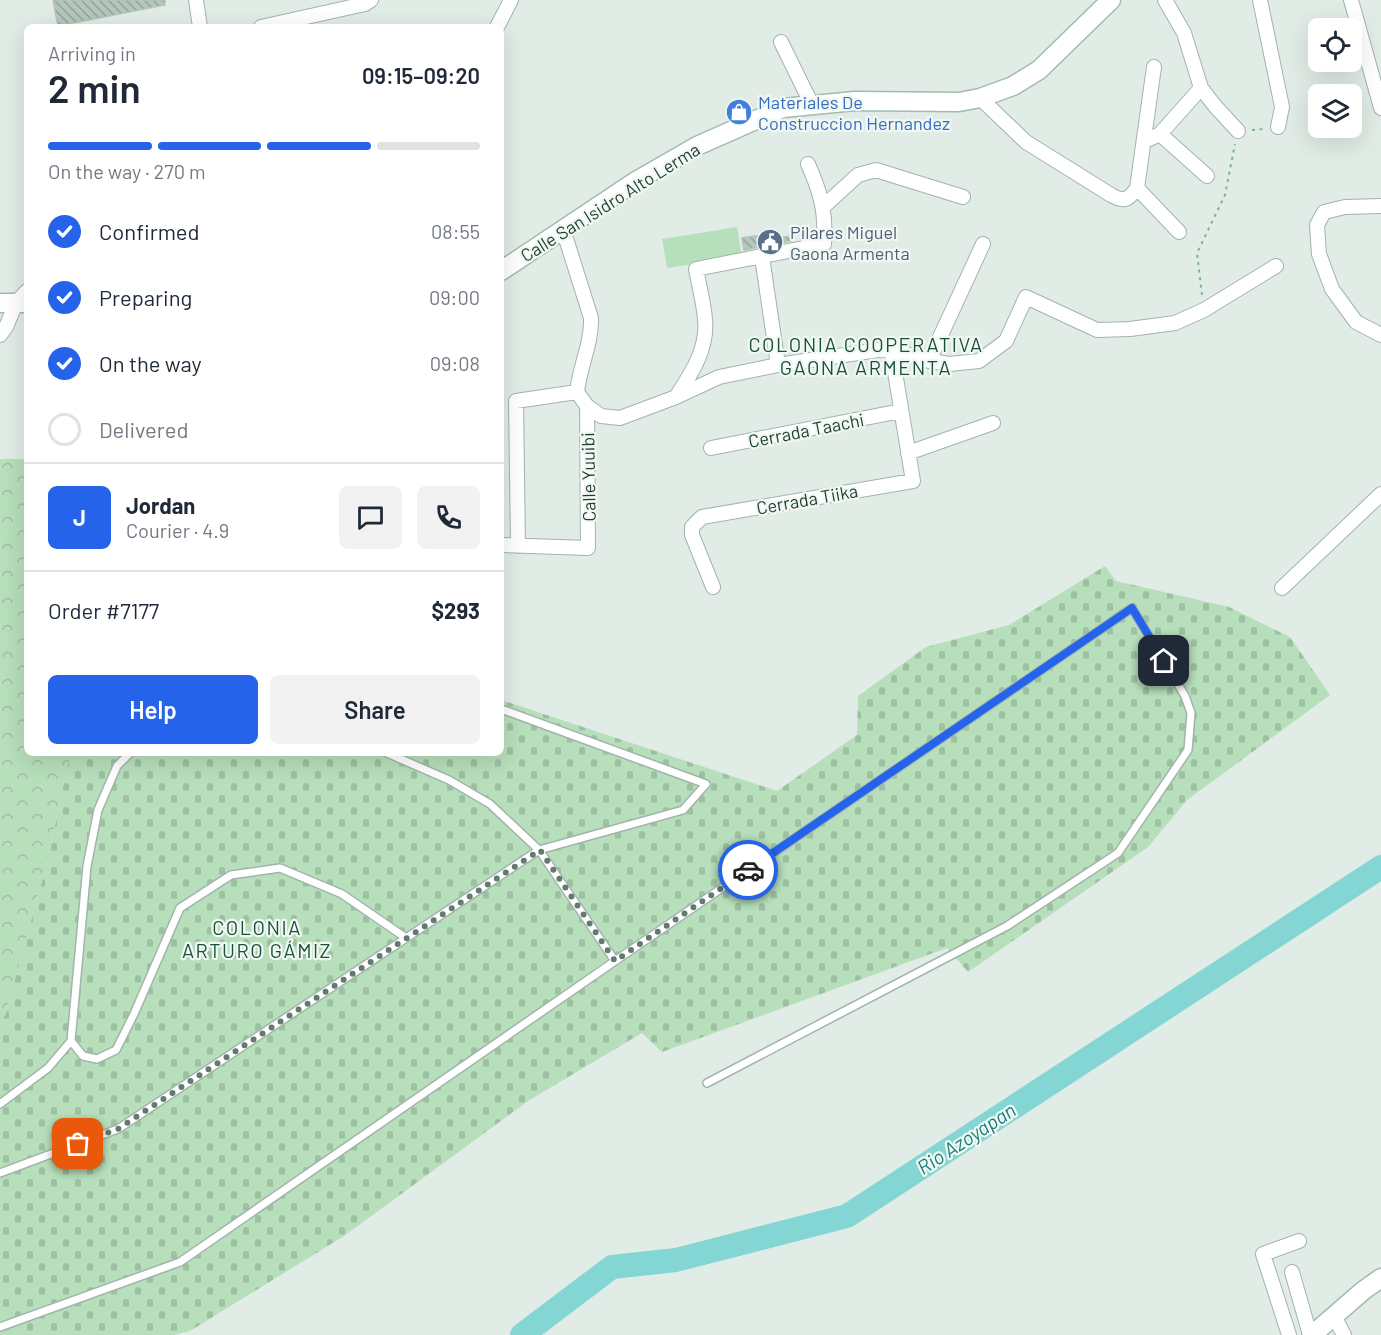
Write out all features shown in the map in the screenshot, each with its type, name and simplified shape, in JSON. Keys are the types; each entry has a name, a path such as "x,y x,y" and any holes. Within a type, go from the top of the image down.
{"street":[{"path":"196,0 200,24"},
{"path":"499,24 511,0"},
{"name":"Calle San Isidro Alto Lerma","path":"504,269 636,181 697,146 783,108 855,101 959,102 980,98 1013,86 1039,70 1112,0"},
{"path":"1165,0 1184,33 1201,88 1238,131"},
{"path":"1260,0 1282,107 1278,127"},
{"path":"1351,0 1381,108"},
{"path":"273,24 367,1"},
{"path":"781,42 812,105"},
{"path":"980,98 1026,142 1118,199 1128,199 1137,188 1154,67"},
{"path":"1144,141 1160,134 1201,88"},
{"path":"1160,134 1207,176"},
{"path":"676,397 701,353 704,337 705,321 696,269 824,244 825,217 820,190 808,164"},
{"path":"823,207 858,175 876,170 963,197"},
{"path":"1137,188 1179,232"},
{"path":"1381,206 1345,207 1324,212 1317,225 1319,254 1332,289 1356,322 1381,335"},
{"path":"563,229 591,318 592,331 579,373 577,392 587,406 602,416 620,418 719,378 778,365 891,348 929,361 950,364 979,361 1006,341 1026,297 1097,330 1130,329 1175,323 1204,310 1276,266"},
{"path":"929,361 983,244"},
{"path":"762,257 778,365"},
{"path":"0,335 6,327 17,300"},
{"path":"891,348 908,453 993,423"},
{"path":"504,545 518,546 516,401 577,392"},
{"name":"Calle Yuuibi","path":"518,546 588,548 587,406"},
{"name":"Cerrada Taachi","path":"711,448 901,411"},
{"name":"Cerrada Tiika","path":"714,587 692,535 693,527 702,517 913,481 908,453"},
{"path":"1282,588 1381,495"},
{"path":"1289,1335 1263,1254 1299,1241"},
{"path":"1292,1272 1311,1335 1381,1278"},
{"path":"1334,1316 1344,1335"}],"lane":[{"path":"0,1327 180,1262 1132,608 1185,696 1191,713 1190,734 1188,750 1118,853 1007,926 707,1083"},
{"path":"0,1173 118,1129 540,850 683,810 706,784 504,710"},
{"path":"0,1104 48,1068 71,1041 87,866 98,810 117,766 127,756"},
{"path":"394,756 449,780 490,804 540,850 615,961"},
{"path":"71,1041 83,1056 97,1059 116,1050 139,1004 180,908 231,875 280,868 342,894 406,938"}],"path":[{"path":"1204,310 1197,253 1225,195 1238,131 1278,127"}],"green space":[{"path":"737,227 742,257 667,268 662,239"},
{"path":"0,459 24,459 24,756 69,756 48,859 5,1016 0,1022"},
{"path":"1105,566 1116,581 1229,607 1290,637 1330,695 1187,800 1148,847 968,972 947,948 662,1052 642,1033 528,1101 344,1236 190,1331 174,1335 0,1335 0,1022 5,1015 48,859 69,756 504,756 504,701 777,791 857,735 858,696 926,647 1009,625"}],"building":[{"path":"53,0 165,0 165,5 68,24 58,24"},
{"path":"775,233 776,238 791,236 791,241 744,250 742,238"}],"waterway":[{"name":"Rio Azoyapan","path":"522,1335 612,1267 676,1260 847,1216 1381,867"}],"way so far":[{"path":"78,1144 118,1129 540,850 615,961 748,870"}],"place":[{"name":"Materiales De Construccion Hernandez","path":"739,112"},
{"name":"Pilares Miguel Gaona Armenta","path":"770,242"}],"district":[{"name":"COLONIA COOPERATIVA GAONA ARMENTA","path":"866,356"},
{"name":"COLONIA ARTURO GÁMIZ","path":"257,938"}],"route":[{"path":"748,870 1132,608 1164,661"}]}
